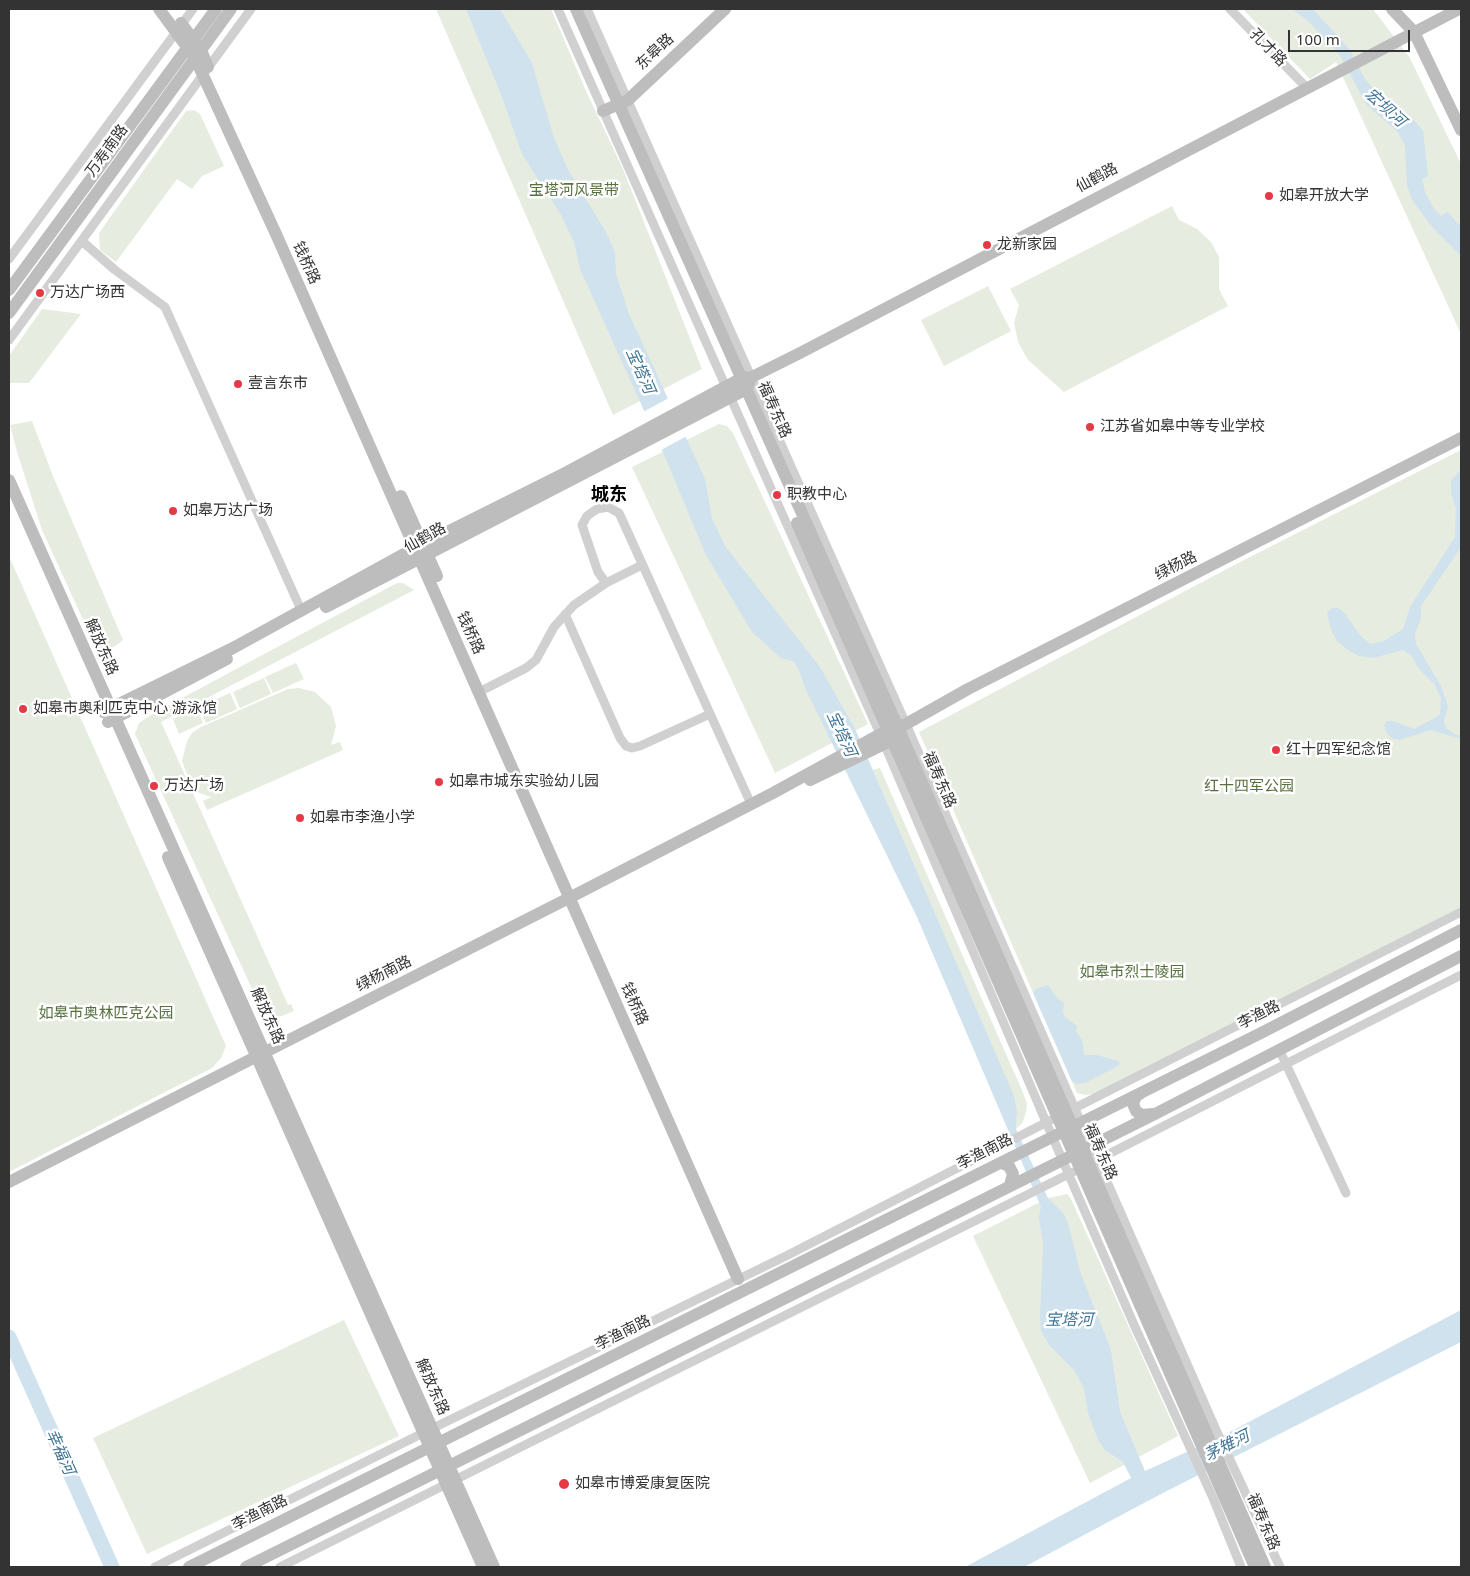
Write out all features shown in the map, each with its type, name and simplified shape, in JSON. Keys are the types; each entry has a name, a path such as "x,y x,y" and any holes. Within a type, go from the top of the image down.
{"street":[{"name":"钱桥路","path":"158,9 180,28"},
{"name":"钱桥路","path":"169,9 206,71 635,1033 741,1278"},
{"path":"9,259 194,9"},
{"name":"万寿南路","path":"9,313 194,48 216,9"},
{"name":"万寿南路","path":"9,290 194,48 232,9"},
{"path":"9,340 251,9"},
{"path":"558,9 615,106 739,386 888,735 1204,1439 1218,1472 1241,1567"},
{"name":"福寿东路","path":"567,9 615,106"},
{"name":"福寿东路","path":"576,9 615,106 739,386 888,735 1204,1439 1255,1567"},
{"path":"587,9 615,106"},
{"name":"东皋路","path":"615,106 725,9"},
{"name":"孔才路","path":"1230,9 1306,87"},
{"path":"1392,9 1414,32 1461,130"},
{"name":"仙鹤路","path":"109,716 302,612 707,403 1306,87 1459,9"},
{"path":"82,242 115,270 165,307 302,612"},
{"name":"绿杨路","path":"888,735 951,698 1461,438"},
{"name":"解放东路","path":"9,480 109,716"},
{"name":"解放东路","path":"9,501 262,1054 444,1468 483,1567"},
{"path":"606,583 598,572 582,525 587,516 597,509 608,507 619,514 751,804"},
{"name":"钱桥路","path":"421,552 485,689 573,896"},
{"name":"仙鹤路","path":"109,716 306,616 421,552"},
{"path":"485,689 526,668 536,660 546,638 574,605 606,583 642,565"},
{"path":"565,614 626,746 632,748 640,746 710,714"},
{"name":"绿杨南路","path":"9,1182 888,735"},
{"path":"155,1567 427,1430 741,1278 1461,912"},
{"name":"李渔路","path":"1066,1129 1461,930"},
{"path":"246,1567 1025,1177 1155,1114 1461,956"},
{"path":"280,1567 1046,1186 1461,975"},
{"path":"1279,1049 1346,1193"},
{"path":"1145,1090 1136,1096 1133,1104 1136,1111 1141,1115 1155,1114"},
{"name":"李渔南路","path":"189,1567 1066,1129"},
{"path":"1001,1163 1010,1166 1013,1174 1010,1185"},
{"path":"1218,1472 1280,1567"},
{"name":"福寿东路","path":"1218,1472 1265,1567"},
{"name":"解放东路","path":"450,1482 494,1567"}],"green space":[{"name":"宝塔河风景带","path":"436,9 551,9 586,91 623,169 702,369 613,415"},
{"path":"1243,9 1373,9 1410,58 1461,164 1461,334 1336,62 1310,79"},
{"path":"194,110 200,114 224,166 202,176 192,189 177,179 116,262 100,250 99,233 186,111"},
{"path":"1172,206 1179,220 1197,229 1211,242 1219,257 1219,289 1228,306 1064,392 1028,360 1018,342 1014,323 1019,305 1010,289"},
{"path":"988,286 1011,331 944,366 921,320"},
{"path":"42,309 81,314 29,383 9,383 9,356"},
{"path":"32,421 53,476 123,640 107,652 115,667 107,672 42,530 18,455 10,425"},
{"path":"719,424 727,426 733,433 868,724 775,773 632,467"},
{"name":"红十四军公园","path":"1461,450 1461,907 1096,1094 1085,1095 1077,1093 919,732 1240,562"},
{"name":"如皋市奥林匹克公园","path":"9,556 226,1046 221,1058 212,1068 9,1172"},
{"path":"397,583 403,583 414,590 161,722 288,1005 291,1004 294,1011 274,1019 264,1015 135,734 139,723 154,713"},
{"path":"296,663 304,679 273,693 265,677"},
{"path":"264,678 271,694 240,708 233,692"},
{"path":"299,688 315,692 331,707 336,726 331,745 340,742 343,750 207,810 203,801 211,797 197,792 192,787 182,761 187,741 192,733 201,727 288,689"},
{"path":"230,693 237,709 206,723 199,707"},
{"path":"197,709 203,723 179,734 173,719"},
{"path":"880,768 1027,1103 1023,1122 1016,1129 1017,1112 873,770"},
{"path":"1067,1194 1071,1199 1178,1436 1090,1483 973,1236 1048,1198"},
{"path":"344,1320 399,1436 147,1554 93,1438"}],"water":[{"name":"宝塔河","path":"466,9 500,9 532,63 553,135 568,170 606,232 615,252 616,274 629,314 705,479 712,518 725,546 820,667 856,731 1014,1096 1017,1112 1016,1129 1048,1198 1064,1214 1068,1224 1081,1274 1111,1350 1120,1412 1145,1471 1226,1434 1461,1310 1461,1342 1159,1495 1024,1567 965,1567 1131,1478 1123,1462 1105,1450 1098,1440 1088,1413 1084,1389 1075,1371 1050,1346 1041,1331 1043,1245 1039,1217 1041,1207 917,917 806,690 798,668 793,661 781,658 752,632 706,555 665,457 580,269 574,242 561,215 522,154 502,97"},
{"name":"宏坝河","path":"1292,9 1313,9 1350,50 1365,79 1377,93 1412,118 1423,131 1428,176 1422,179 1425,192 1434,209 1441,216 1448,212 1461,227 1461,256 1433,228 1412,200 1407,185 1405,146 1398,132 1367,105 1339,54 1308,21"},
{"path":"1461,469 1461,547 1421,606 1421,618 1415,634 1416,644 1441,686 1446,700 1448,707 1444,721 1446,728 1456,735 1461,735 1461,739 1431,730 1399,740 1391,738 1384,725 1387,721 1393,721 1414,729 1440,715 1441,698 1435,685 1419,669 1412,656 1403,650 1373,658 1359,656 1348,650 1337,641 1331,630 1327,612 1332,608 1338,608 1343,611 1360,635 1370,644 1384,641 1403,629 1410,607 1455,537 1456,508 1451,493 1451,481"},
{"path":"1048,985 1057,998 1064,1003 1063,1012 1065,1017 1077,1026 1076,1031 1082,1040 1084,1055 1097,1055 1118,1061 1120,1064 1118,1066 1085,1083 1077,1084 1072,1081 1033,993 1036,989"}],"pier":[{"path":"669,398 687,436 659,451 641,413"}],"waterway":[{"name":"幸福河","path":"9,1337 112,1567"}],"place":[{"name":"如皋开放大学","path":"1269,196"},
{"name":"龙新家园","path":"987,245"},
{"name":"万达广场西","path":"40,293"},
{"name":"壹言东市","path":"238,384"},
{"name":"江苏省如皋中等专业学校","path":"1090,427"},
{"name":"职教中心","path":"777,495"},
{"name":"如皋万达广场","path":"173,511"},
{"name":"如皋市奥利匹克中心 游泳馆","path":"23,709"},
{"name":"红十四军纪念馆","path":"1276,750"},
{"name":"如皋市城东实验幼儿园","path":"439,782"},
{"name":"万达广场","path":"154,786"},
{"name":"如皋市李渔小学","path":"300,818"},
{"name":"如皋市博爱康复医院","path":"564,1484"}],"district":[{"name":"城东","path":"609,495"}],"park label":[{"name":"如皋市烈士陵园","path":"1132,973"}],"water label":[{"name":"茅雉河","path":"1227,1446"}]}
